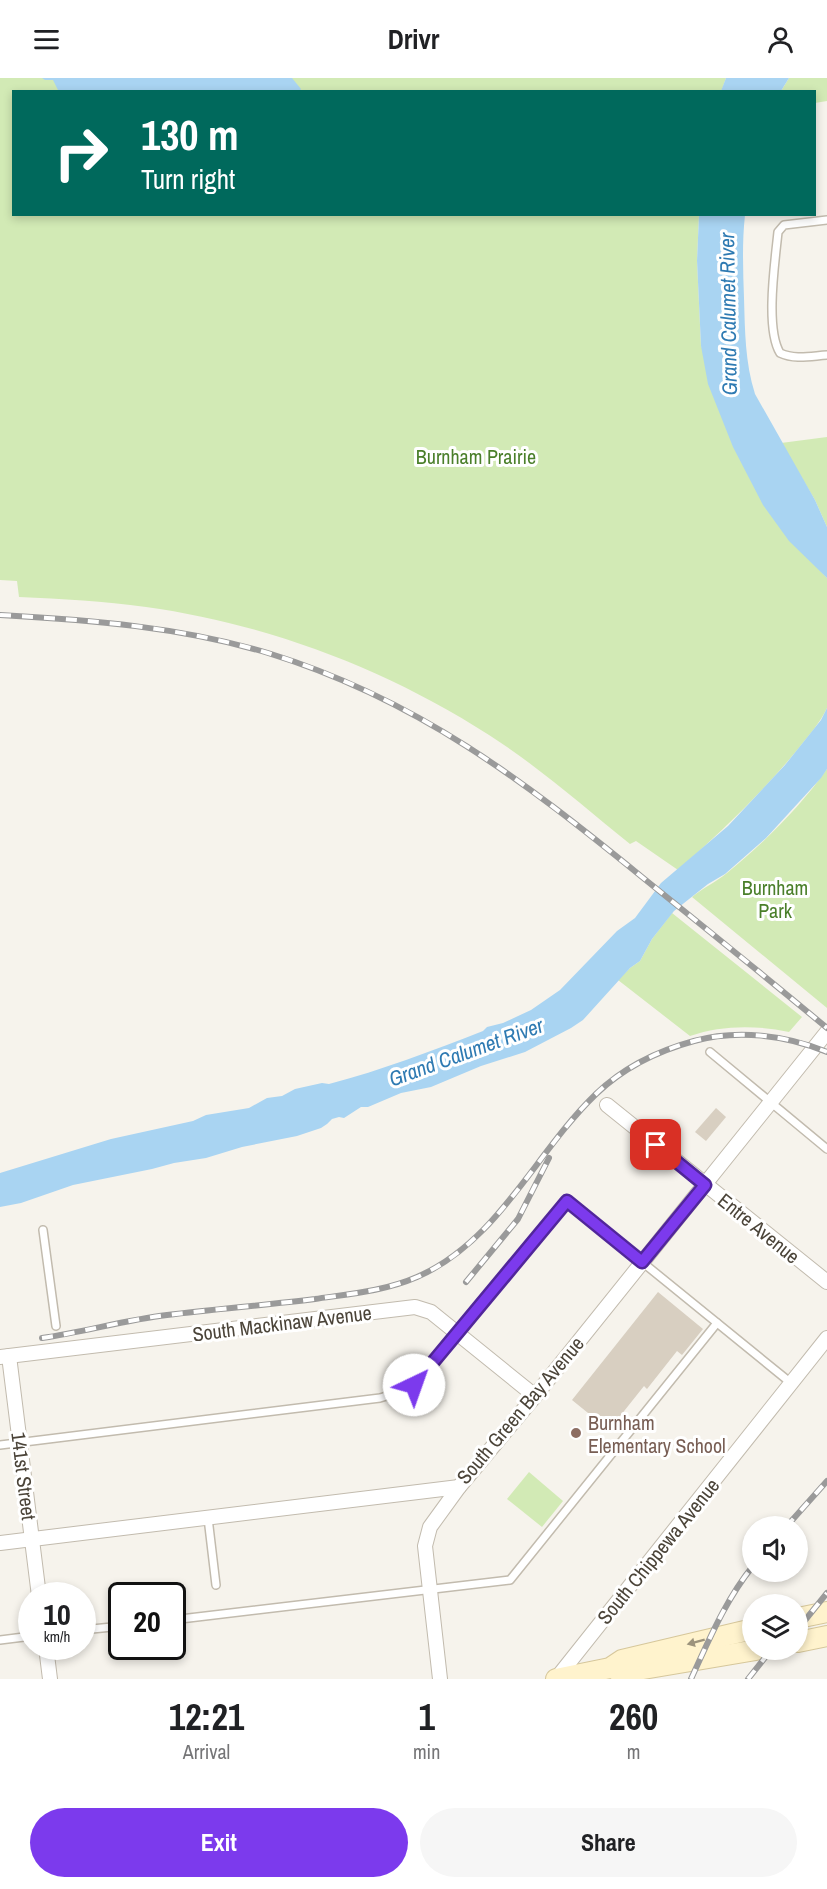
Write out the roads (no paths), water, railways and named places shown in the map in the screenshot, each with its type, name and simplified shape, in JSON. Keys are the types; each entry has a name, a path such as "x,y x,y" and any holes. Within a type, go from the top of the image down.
{"main road":[{"path":"808,1616 827,1612"},
{"path":"556,1679 610,1668 622,1660 742,1632"},
{"path":"808,1640 827,1636"},
{"path":"610,1668 625,1672 742,1652"}],"street":[{"name":"South Green Bay Avenue","path":"0,1543 459,1487 535,1396 827,1032"},
{"name":"Entre Avenue","path":"607,1105 827,1282"},
{"name":"South Mackinaw Avenue","path":"4,1356 415,1307 431,1312 535,1396"},
{"name":"South Chippewa Avenue","path":"556,1679 827,1338"},
{"name":"141st Street","path":"4,1356 20,1443 37,1582"},
{"path":"440,1679 425,1546 429,1527 459,1487"},
{"path":"48,1660 50,1679"}],"lane":[{"path":"827,220 784,225 778,232 772,290 774,338 780,353 799,358 827,355"},
{"path":"710,1052 827,1149"},
{"path":"0,1445 393,1395 421,1379 567,1201 792,1383"},
{"path":"42,1230 56,1326"},
{"path":"186,1618 510,1580 717,1323"},
{"path":"208,1518 216,1585"},
{"path":"0,1640 18,1638"}],"water":[{"path":"42,78 292,78 301,89 58,90 53,80"},
{"path":"726,78 789,78 782,90 721,90"},
{"name":"Grand Calumet River","path":"699,216 745,216 743,256 745,322 747,358 752,382 755,394 815,500 827,527 827,578 789,541 763,505 733,447 708,384 701,346 697,261"},
{"name":"Grand Calumet River","path":"827,708 827,769 821,778 766,838 725,874 708,884 674,911 652,939 640,961 630,968 583,1020 571,1028 525,1052 481,1066 431,1087 401,1093 368,1107 361,1107 344,1118 332,1119 321,1128 297,1136 242,1147 206,1158 73,1185 21,1203 0,1207 0,1173 111,1139 193,1121 206,1115 249,1108 267,1098 282,1096 295,1089 322,1083 329,1084 368,1073 483,1031 487,1027 503,1023 531,1010 560,990 617,931 635,918 661,883 728,826 785,765 821,720"}],"railway":[{"path":"0,615 102,622 202,637 268,653 322,672 373,694 467,746 555,808 827,1028"},
{"path":"42,1338 151,1317 341,1295 380,1289 405,1282 446,1261 471,1242 514,1194 574,1118 596,1094 629,1068 680,1045 727,1035 778,1038 827,1052"},
{"path":"466,1282 518,1219 549,1158"},
{"path":"796,1516 827,1481"},
{"path":"691,1679 726,1606 742,1581"},
{"path":"808,1617 827,1593"},
{"path":"748,1679 763,1660"}],"place":[{"name":"Burnham Elementary School","path":"576,1433"}],"park label":[{"name":"Burnham Prairie","path":"476,456"},
{"name":"Burnham Park","path":"775,898"}]}
